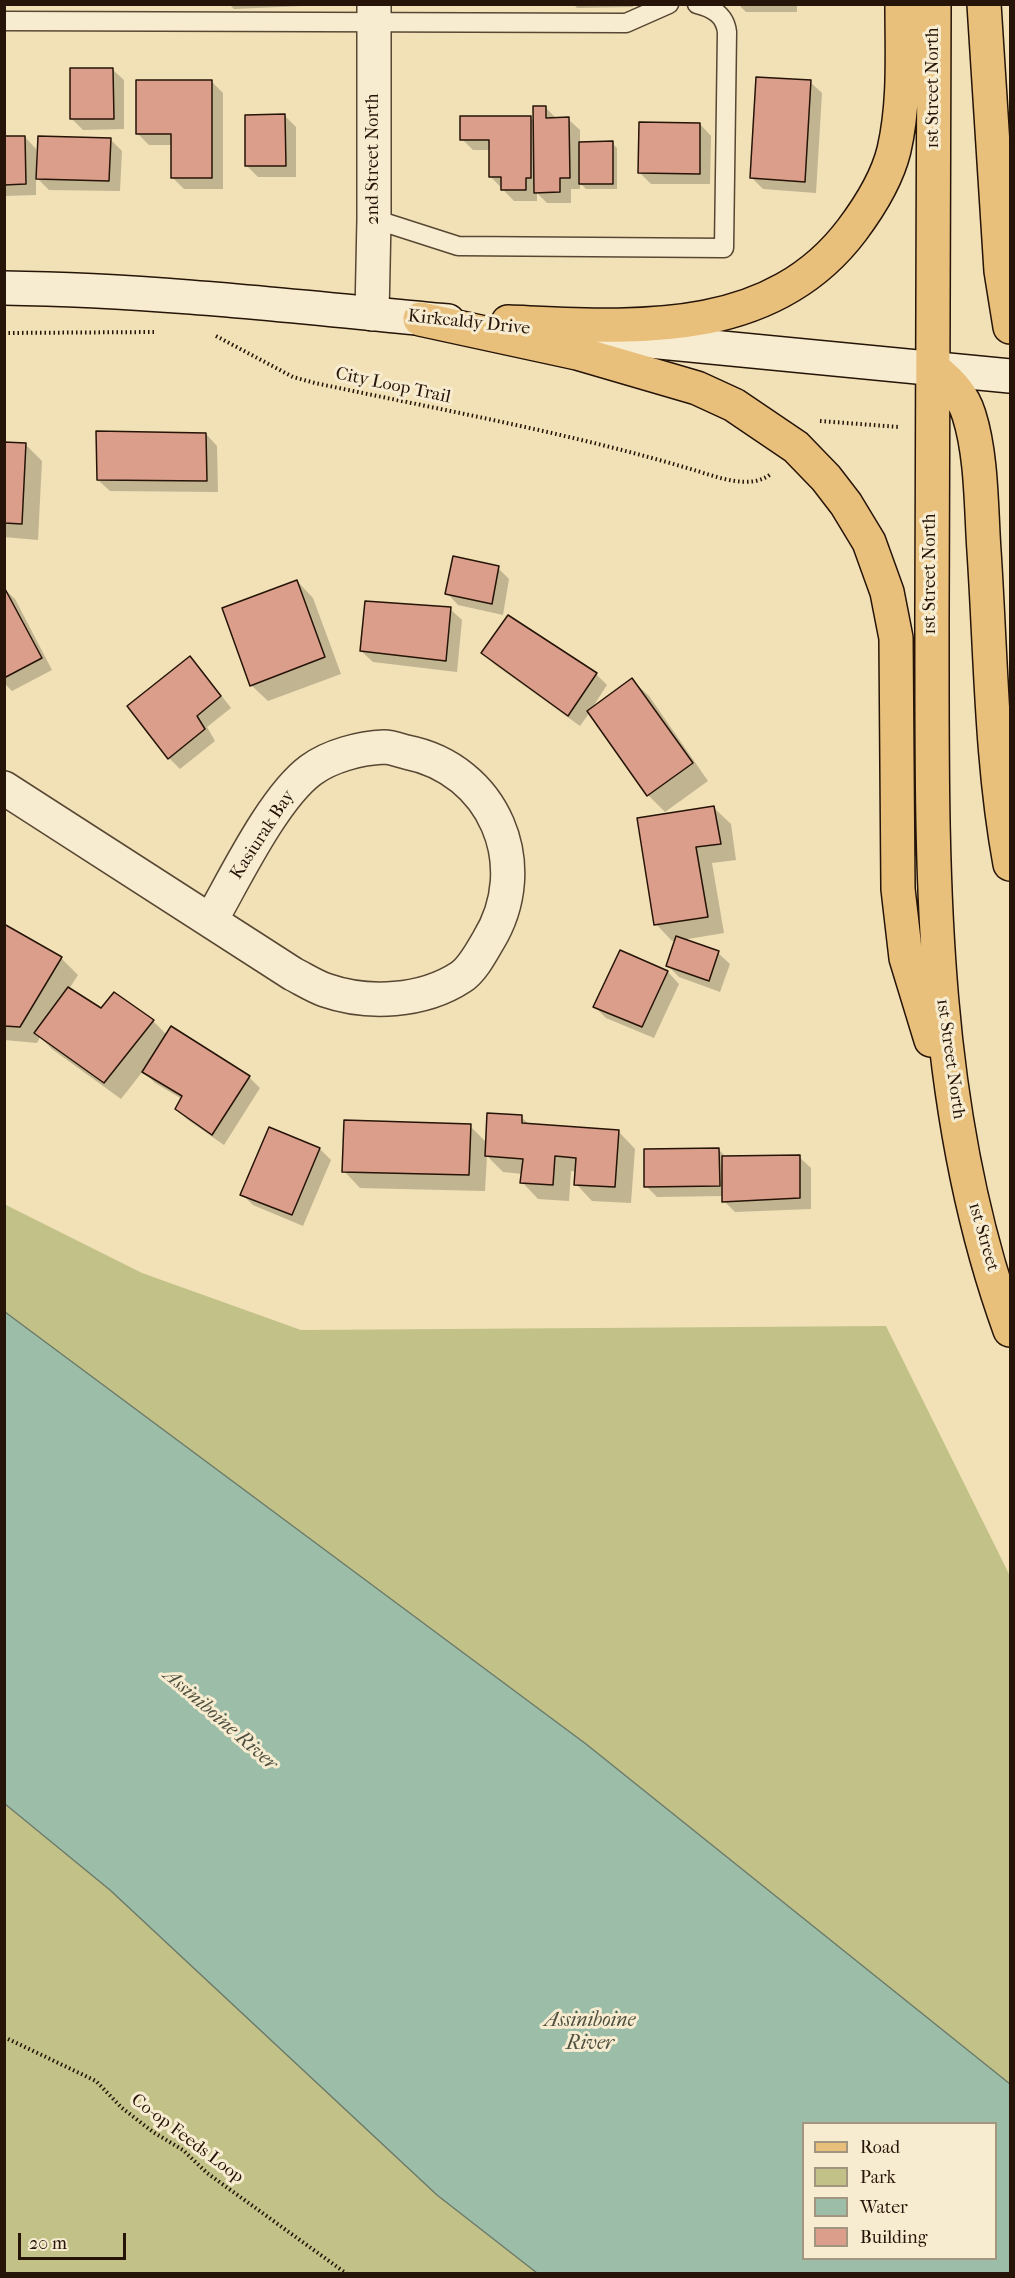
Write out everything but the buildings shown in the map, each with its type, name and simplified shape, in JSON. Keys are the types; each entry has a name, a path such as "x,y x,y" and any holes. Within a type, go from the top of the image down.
{"main road":[{"path":"420,319 624,326 682,322 732,311 776,296 810,274 837,250 866,212 884,177 893,151 902,101 902,4"},
{"name":"1st Street North","path":"934,4 934,369 931,430 934,878 944,1038 962,1142"},
{"path":"984,4 1001,271 1011,327"},
{"path":"420,319 578,353 697,388 734,405 796,447 826,478 846,504 868,543 887,592 896,638 898,889 906,958 962,1142"},
{"path":"934,369 950,381 959,394 969,414 973,433 981,502 994,736 1005,835 1011,864"},
{"name":"1st Street","path":"962,1142 970,1192 1011,1330"}],"street":[{"name":"2nd Street North","path":"372,314 374,13"},
{"name":"Kirkcaldy Drive","path":"4,288 77,289 152,294 1011,376"},
{"name":"Kasiurak Bay","path":"4,788 293,974 326,990 367,999 401,998 436,990 463,976 480,955 496,928 506,899 508,874 506,848 490,808 472,786 450,768 423,755 385,747 344,754 311,769 284,796 211,920"}],"lane":[{"path":"4,21 113,13 374,13 626,23 669,4"},
{"path":"374,219 458,246 724,248 727,32 726,25 716,11 697,4"}],"path":[{"path":"4,333 165,332"},
{"name":"City Loop Trail","path":"213,335 293,377 315,383 537,429 644,455 723,478 750,482 767,478 776,470"},
{"path":"816,426 821,420 901,428"},
{"name":"Co-op Feeds Loop","path":"4,2037 96,2081 122,2108 153,2132 183,2150 207,2173 347,2274"}],"green space":[{"path":"4,1204 142,1273 301,1330 886,1326 1010,1576 1010,2084 586,1744 5,1312"},
{"path":"4,1804 110,1890 437,2195 537,2273 5,2273"}],"water":[{"name":"Assiniboine River","path":"5,1312 586,1744 1010,2084 1010,2273 537,2273 437,2195 110,1890 5,1804"}]}
